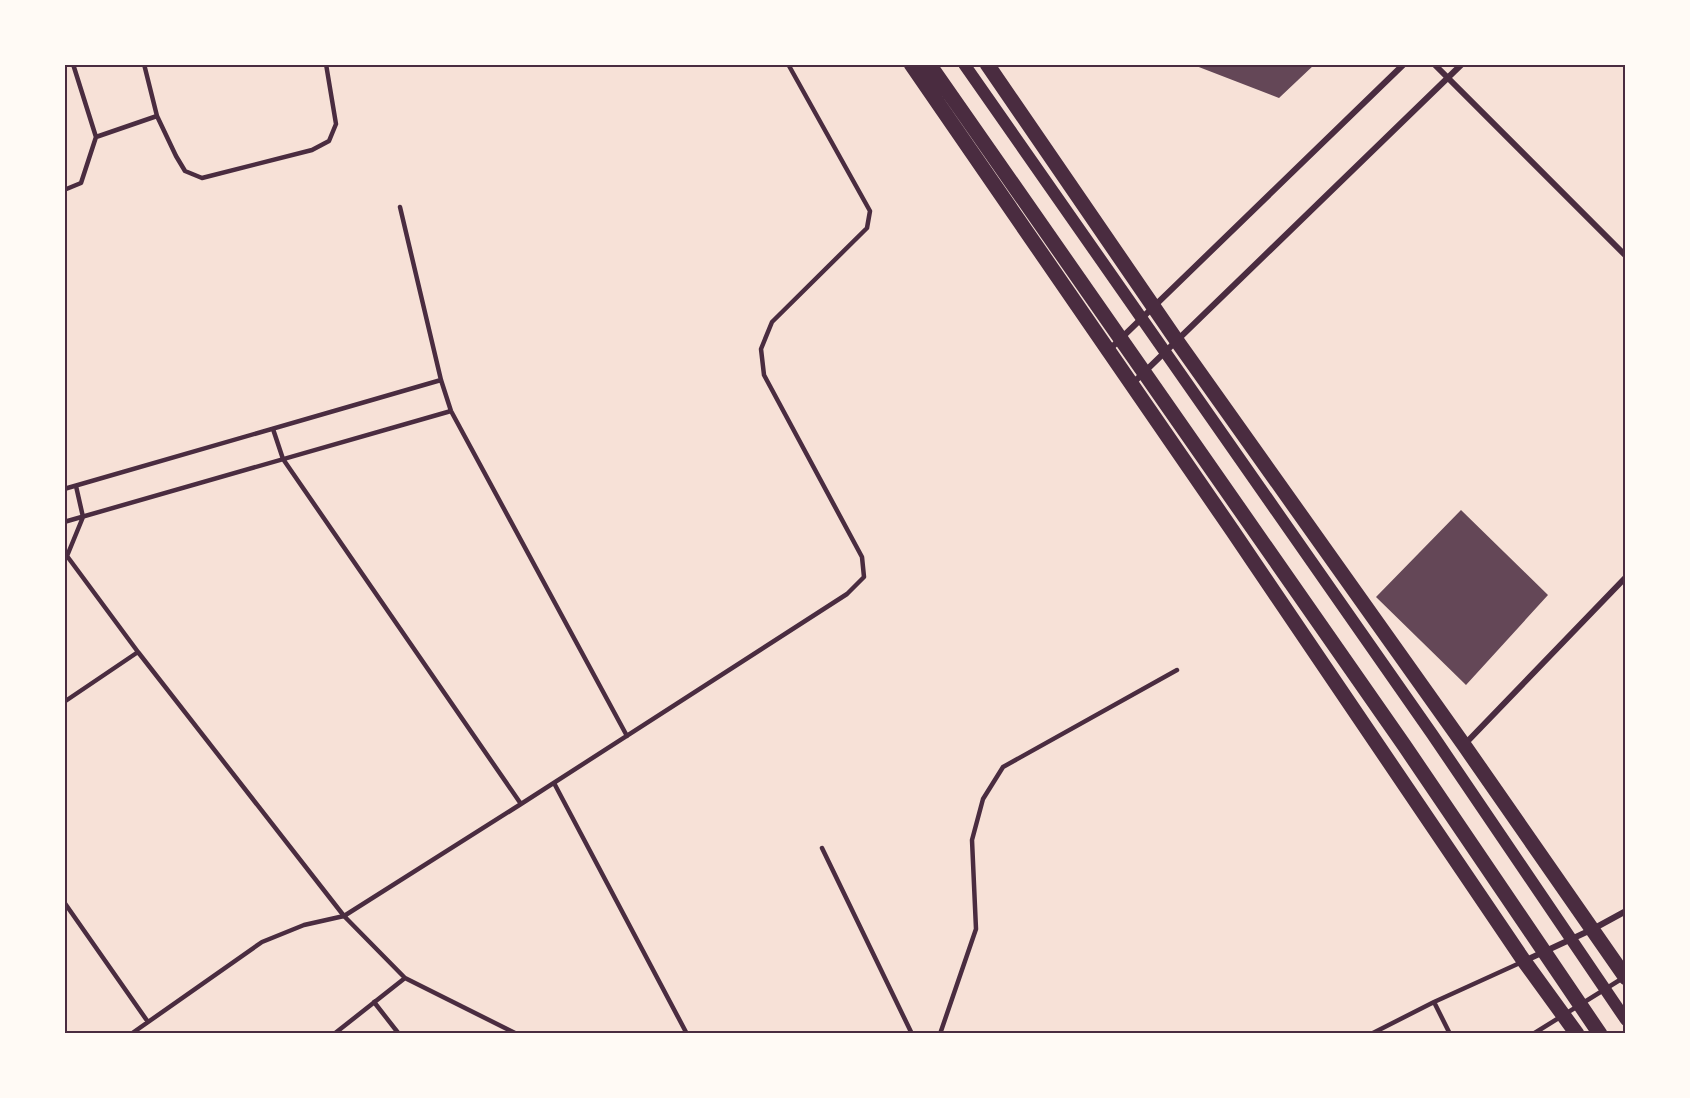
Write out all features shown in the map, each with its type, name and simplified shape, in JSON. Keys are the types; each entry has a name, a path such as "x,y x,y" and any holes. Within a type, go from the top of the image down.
{"main road":[{"path":"911,64 1232,530 1524,961 1577,1034"},
{"path":"929,64 1404,745 1600,1034"},
{"path":"964,64 1432,734 1626,1020"},
{"path":"987,64 1177,341 1464,745 1625,977"}],"street":[{"path":"1108,351 1404,64"},
{"path":"1434,64 1624,250"},
{"path":"1131,385 1462,64"},
{"path":"1464,745 1626,577"},
{"path":"1524,961 1626,911"}],"lane":[{"path":"64,190 81,183 96,137 73,64"},
{"path":"144,64 158,116 176,156 185,171 202,178 312,150 328,141 336,124 326,64"},
{"path":"131,1034 262,942 304,925 344,916 847,594 864,577 862,557 764,375 761,349 772,322 867,228 870,211 788,64"},
{"path":"96,137 158,116"},
{"path":"400,207 441,380 451,411 627,736"},
{"path":"64,489 441,380"},
{"path":"64,522 451,411"},
{"path":"273,429 283,459 520,804"},
{"path":"76,486 83,517 66,556 344,916 405,978 517,1034"},
{"path":"64,702 138,652"},
{"path":"940,1034 976,929 972,840 982,799 1004,766 1177,670"},
{"path":"554,783 687,1034"},
{"path":"822,848 912,1034"},
{"path":"64,902 148,1022"},
{"path":"1371,1034 1524,961"},
{"path":"1533,1034 1625,977"},
{"path":"334,1034 405,978"},
{"path":"374,1002 399,1034"},
{"path":"1434,1002 1450,1034"}],"building":[{"path":"1191,64 1315,64 1279,98"},
{"path":"1461,510 1548,595 1466,685 1376,597"}]}
